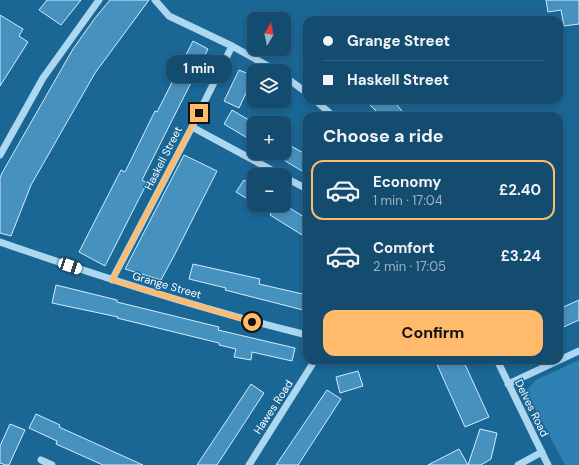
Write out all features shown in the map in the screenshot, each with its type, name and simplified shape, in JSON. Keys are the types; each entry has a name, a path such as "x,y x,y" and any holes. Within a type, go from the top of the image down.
{"street":[{"path":"0,156 42,78 99,0"},
{"path":"155,0 169,16 232,46 264,64"},
{"name":"Haskell Street","path":"112,280 192,127 232,46"},
{"path":"291,81 303,90"},
{"path":"320,104 328,112"},
{"path":"192,127 268,168"},
{"path":"291,181 303,187"},
{"name":"Grange Street","path":"0,242 112,280 252,322 303,334"},
{"path":"563,358 579,351"},
{"name":"Hawes Road","path":"249,465 313,364"},
{"name":"Delves Road","path":"499,364 548,465"},
{"path":"508,384 551,364"},
{"path":"518,465 542,452"},
{"path":"41,460 52,465"}],"shaded area":[{"path":"579,360 579,465 565,465 526,391 536,380"}],"building":[{"path":"47,0 81,0 61,25 39,10"},
{"path":"110,0 149,0 95,73 31,185 11,236 0,233 0,178 2,173 73,49"},
{"path":"546,0 579,0 579,24 564,26 561,10 548,12"},
{"path":"0,15 23,29 19,36 28,42 0,86"},
{"path":"193,41 208,49 142,180 147,183 105,266 79,252 121,170 125,172 155,111 157,112"},
{"path":"239,70 247,73 247,91 239,108 224,101"},
{"path":"369,104 396,104 403,112 377,112"},
{"path":"232,110 247,119 247,138 224,124"},
{"path":"291,146 303,153 303,172 284,160 291,160"},
{"path":"184,155 217,171 175,254 161,280 125,269"},
{"path":"244,180 247,182 247,199 236,192"},
{"path":"291,209 303,216 303,236 270,215 271,213 269,212 291,212"},
{"path":"193,264 260,279 259,284 303,294 303,310 225,290 226,288 189,279"},
{"path":"56,285 117,300 117,302 219,327 218,330 295,348 292,361 252,352 251,360 234,357 236,349 219,345 219,343 117,318 118,317 52,303"},
{"path":"579,300 579,320 563,327 563,307"},
{"path":"437,364 465,364 489,417 465,427"},
{"path":"358,371 363,386 340,393 336,377"},
{"path":"251,384 264,393 217,465 197,465"},
{"path":"327,390 341,399 298,465 276,465"},
{"path":"36,414 60,425 59,427 143,465 103,465 56,444 57,441 29,428"},
{"path":"10,424 25,430 9,465 6,465 0,463 0,446"},
{"path":"480,429 497,433 491,459 481,465 468,465"},
{"path":"459,449 468,465 428,465"}],"route":[{"path":"199,113 112,280 252,322"}]}
